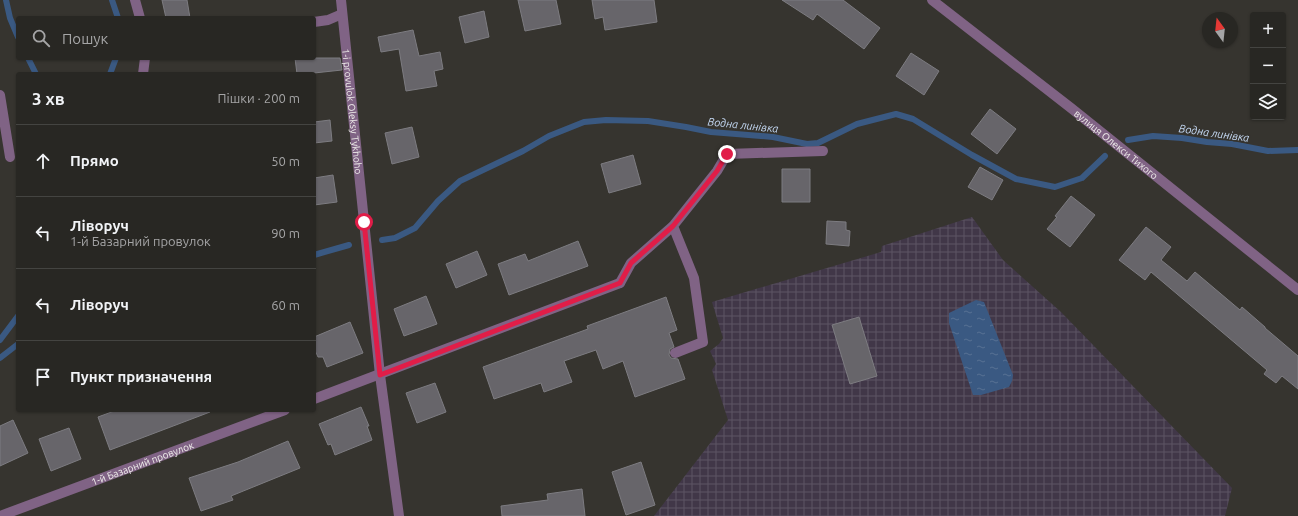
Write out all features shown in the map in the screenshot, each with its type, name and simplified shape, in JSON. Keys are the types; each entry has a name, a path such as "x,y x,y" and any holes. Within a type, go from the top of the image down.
{"street":[{"path":"135,0 139,16"},
{"name":"1-i provulok Oleksy Tykhoho","path":"341,0 380,375 399,516"},
{"name":"вулиця Олекси Тихого","path":"932,0 1071,108 1298,290"},
{"path":"316,22 328,20 342,14"},
{"path":"143,72 145,60"},
{"path":"0,95 10,157"},
{"path":"316,398 620,283 631,263 673,226 717,171 727,154 823,151"},
{"path":"673,226 694,278 703,342 675,353"},
{"name":"1-й Базарний провулок","path":"0,516 280,412"}],"shaded area":[{"path":"972,217 1003,260 1061,312 1232,488 1225,516 654,516 728,420 712,370 716,364 710,351 719,344 723,338 712,302 881,252 882,246"}],"water":[{"path":"976,300 984,302 1013,375 1009,387 981,395 973,395 949,323 949,313"}],"building":[{"path":"162,0 187,0 190,16 166,16"},
{"path":"518,0 556,0 561,24 525,31"},
{"path":"592,0 654,0 657,22 605,30 603,17 595,19"},
{"path":"782,0 843,0 880,28 864,49 817,14 813,20"},
{"path":"484,11 489,37 465,43 459,17"},
{"path":"413,30 419,56 440,52 443,69 434,71 437,86 406,91 399,49 381,52 378,37"},
{"path":"911,53 939,71 924,95 896,76"},
{"path":"340,58 342,70 316,73 297,72 295,60"},
{"path":"990,109 1016,129 997,154 971,134"},
{"path":"330,120 332,141 316,143 316,122"},
{"path":"412,127 419,157 392,164 385,133"},
{"path":"633,155 641,184 609,193 601,164"},
{"path":"980,167 1003,180 992,200 968,187"},
{"path":"782,169 810,169 810,202 782,202"},
{"path":"333,175 337,202 316,205 316,178"},
{"path":"1071,196 1095,215 1070,247 1047,229"},
{"path":"827,221 846,222 846,230 850,231 849,246 826,244"},
{"path":"1146,227 1171,247 1161,260 1187,281 1195,272 1240,310 1242,307 1298,356 1298,389 1282,376 1276,383 1264,374 1267,370 1151,272 1145,280 1119,260"},
{"path":"578,241 588,266 509,295 498,264 525,254 528,261"},
{"path":"477,251 487,275 456,288 446,264"},
{"path":"426,296 437,324 404,336 394,309"},
{"path":"666,297 677,330 669,333 674,347 670,349 669,355 671,358 678,359 685,379 635,397 623,361 603,369 596,350 564,361 572,382 544,392 541,383 494,399 483,367 588,329 587,326"},
{"path":"859,317 877,376 850,384 832,325"},
{"path":"350,322 363,353 327,367 323,357 318,357 316,352 316,336"},
{"path":"435,383 446,412 417,423 406,393"},
{"path":"361,407 369,426 367,426 372,440 335,455 331,444 328,445 319,424"},
{"path":"112,412 210,412 110,450 98,417"},
{"path":"13,420 28,453 0,466 0,426"},
{"path":"69,428 81,459 51,471 39,439"},
{"path":"288,441 300,468 231,496 233,500 201,511 189,478 238,462"},
{"path":"641,462 655,505 626,515 612,472"},
{"path":"582,489 585,516 502,516 501,506 548,500 547,494"}],"waterway":[{"name":"Водна линівка","path":"6,0 10,18 16,32"},
{"name":"Водна линівка","path":"112,0 117,16"},
{"name":"Водна линівка","path":"29,60 35,72"},
{"name":"Водна линівка","path":"111,72 115,60"},
{"name":"Водна линівка","path":"382,240 395,238 415,228 438,201 460,181 523,151 549,136 584,122 606,120 648,121 711,132 773,137 807,144 818,143 857,124 896,114 913,119 972,155 1016,179 1055,187 1082,178 1105,156"},
{"name":"Водна линівка","path":"1128,140 1153,136 1232,144 1268,151 1298,150"},
{"name":"Водна линівка","path":"316,254 349,245"},
{"name":"Водна линівка","path":"0,340 16,319"},
{"name":"Водна линівка","path":"0,358 16,346"}],"route":[{"path":"364,222 380,375 620,283 631,263 673,226 717,171 727,154"}]}
